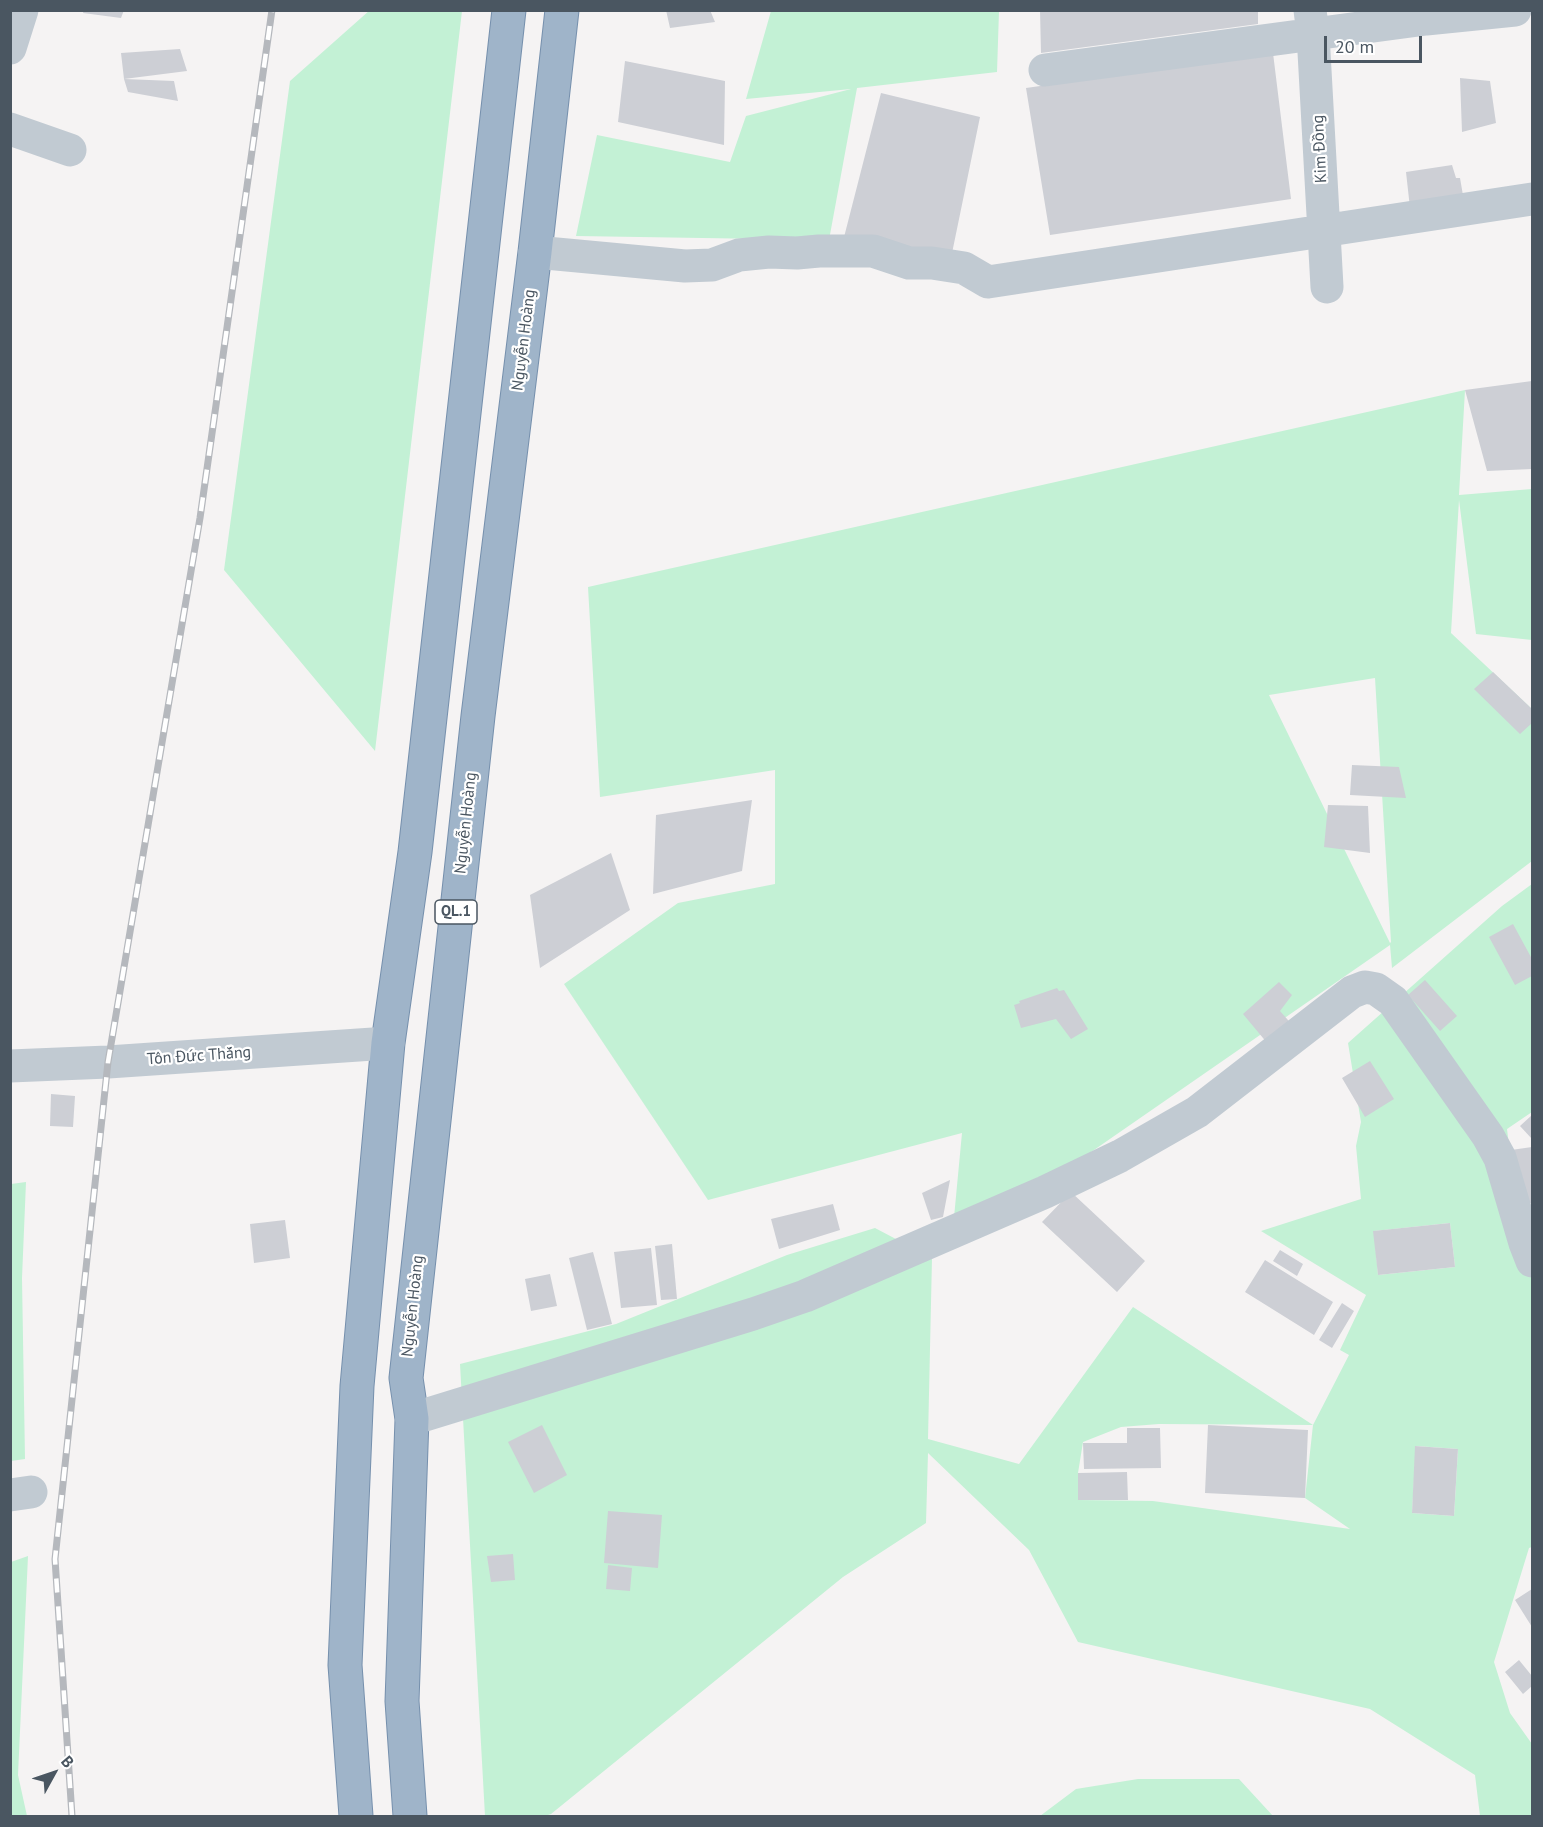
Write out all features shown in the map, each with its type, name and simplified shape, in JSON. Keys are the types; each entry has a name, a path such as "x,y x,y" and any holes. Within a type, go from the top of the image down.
{"highway":[{"path":"356,1816 345,1653 357,1386 388,1043 415,852 509,10"},
{"name":"Nguyễn Hoàng","path":"410,1816 402,1701 412,1419 406,1378 407,1366 478,716 562,10"}],"street":[{"path":"10,48 22,10"},
{"path":"1045,70 1311,22 1426,19 1515,10"},
{"name":"Kim Đồng","path":"1311,22 1327,287"},
{"path":"10,129 70,150"},
{"path":"535,252 685,266 712,265 739,255 769,252 873,251 909,263 932,263 964,268 988,282 1533,199"},
{"path":"412,1419 805,1296 1045,1192 1120,1156 1197,1113 1352,993 1365,987 1376,989 1393,1001 1488,1136 1500,1158 1525,1243 1533,1261"},
{"name":"Tôn Đức Thắng","path":"10,1066 108,1062 388,1043"}],"green space":[{"path":"370,10 462,11 375,751 224,570 290,81"},
{"path":"771,11 999,11 997,72 857,88 829,240 576,236 597,135 730,162 746,116 851,89 746,99"},
{"path":"1465,390 1459,495 1532,489 1532,640 1476,634 1459,500 1451,633 1532,709 1532,861 1392,968 1390,945 951,1249 962,1133 708,1200 564,984 678,903 775,884 775,770 600,797 588,587","holes":["1375,678 1390,943 1269,695"]},
{"path":"1532,884 1532,1112 1507,1129 1517,1211 1532,1276 1532,1547 1529,1548 1494,1662 1510,1713 1532,1744 1532,1816 1480,1816 1475,1775 1370,1709 1078,1642 1029,1550 928,1453 926,1523 843,1577 551,1814 545,1816 485,1816 460,1364 616,1324 787,1255 875,1228 932,1258 928,1439 1019,1464 1133,1307 1313,1425 1349,1355 1340,1350 1366,1295 1261,1231 1361,1199 1356,1146 1361,1122 1348,1043 1502,906","holes":["1450,1223 1455,1267 1378,1275 1374,1231","1159,1424 1313,1425 1305,1498 1350,1529 1153,1501 1079,1500 1078,1473 1083,1442 1121,1427","1416,1446 1458,1449 1454,1516 1412,1513"]},
{"path":"26,1182 22,1278 25,1459 11,1461 11,1184"},
{"path":"28,1556 18,1775 27,1816 11,1816 11,1562"},
{"path":"1138,1779 1239,1779 1273,1816 1040,1816 1076,1789"}],"building":[{"path":"84,10 124,10 121,18 83,13"},
{"path":"666,10 710,10 715,22 670,28"},
{"path":"1040,10 1258,10 1258,24 1041,53"},
{"path":"180,49 187,71 124,79 121,53"},
{"path":"1273,53 1291,199 1050,235 1026,88"},
{"path":"625,61 725,81 724,145 618,122"},
{"path":"1460,78 1490,81 1496,123 1462,132"},
{"path":"124,79 174,81 178,101 128,92"},
{"path":"881,93 980,117 951,258 842,245"},
{"path":"1452,165 1456,178 1460,178 1464,201 1410,208 1406,172"},
{"path":"1532,381 1532,469 1487,471 1465,390"},
{"path":"1493,672 1532,709 1532,723 1520,734 1474,689"},
{"path":"1352,765 1399,767 1406,798 1350,795"},
{"path":"752,800 742,871 653,894 656,815"},
{"path":"1328,805 1368,806 1370,853 1324,847"},
{"path":"611,853 630,910 540,968 530,895"},
{"path":"1513,924 1532,959 1532,976 1515,985 1489,937"},
{"path":"1425,980 1457,1016 1440,1031 1408,995"},
{"path":"1279,982 1292,995 1280,1011 1295,1028 1273,1050 1243,1014"},
{"path":"1057,988 1059,991 1064,990 1088,1029 1071,1039 1056,1019 1021,1028 1014,1005 1020,1003 1019,1001"},
{"path":"1370,1061 1394,1099 1365,1117 1342,1078"},
{"path":"51,1094 75,1096 73,1127 50,1126"},
{"path":"1532,1115 1532,1139 1520,1126"},
{"path":"1532,1147 1532,1203 1518,1205 1511,1150"},
{"path":"950,1180 943,1217 931,1220 922,1193"},
{"path":"1071,1192 1145,1261 1117,1292 1042,1222"},
{"path":"833,1204 840,1230 779,1249 771,1219"},
{"path":"285,1220 290,1258 254,1263 250,1224"},
{"path":"1450,1223 1455,1267 1378,1275 1373,1231"},
{"path":"672,1244 677,1299 661,1300 655,1246"},
{"path":"651,1248 657,1305 621,1308 614,1252"},
{"path":"1280,1250 1303,1264 1297,1276 1273,1261"},
{"path":"593,1252 612,1324 587,1330 569,1258"},
{"path":"1265,1260 1333,1302 1314,1335 1245,1292"},
{"path":"550,1274 557,1306 531,1311 525,1279"},
{"path":"1342,1303 1354,1311 1332,1348 1319,1340"},
{"path":"542,1425 567,1475 534,1493 508,1442"},
{"path":"1208,1425 1308,1430 1305,1498 1205,1493"},
{"path":"1127,1428 1160,1428 1161,1468 1084,1469 1083,1443 1127,1443"},
{"path":"1415,1446 1458,1449 1454,1516 1412,1513"},
{"path":"1127,1472 1128,1500 1078,1500 1078,1473"},
{"path":"608,1511 662,1515 658,1568 604,1563"},
{"path":"513,1554 515,1580 491,1582 487,1556"},
{"path":"608,1565 632,1568 630,1591 606,1589"},
{"path":"1532,1589 1532,1627 1515,1600"},
{"path":"1519,1660 1532,1676 1532,1686 1523,1694 1505,1672"}],"railway":[{"path":"72,1816 55,1559 108,1062 200,518 272,10"}]}
